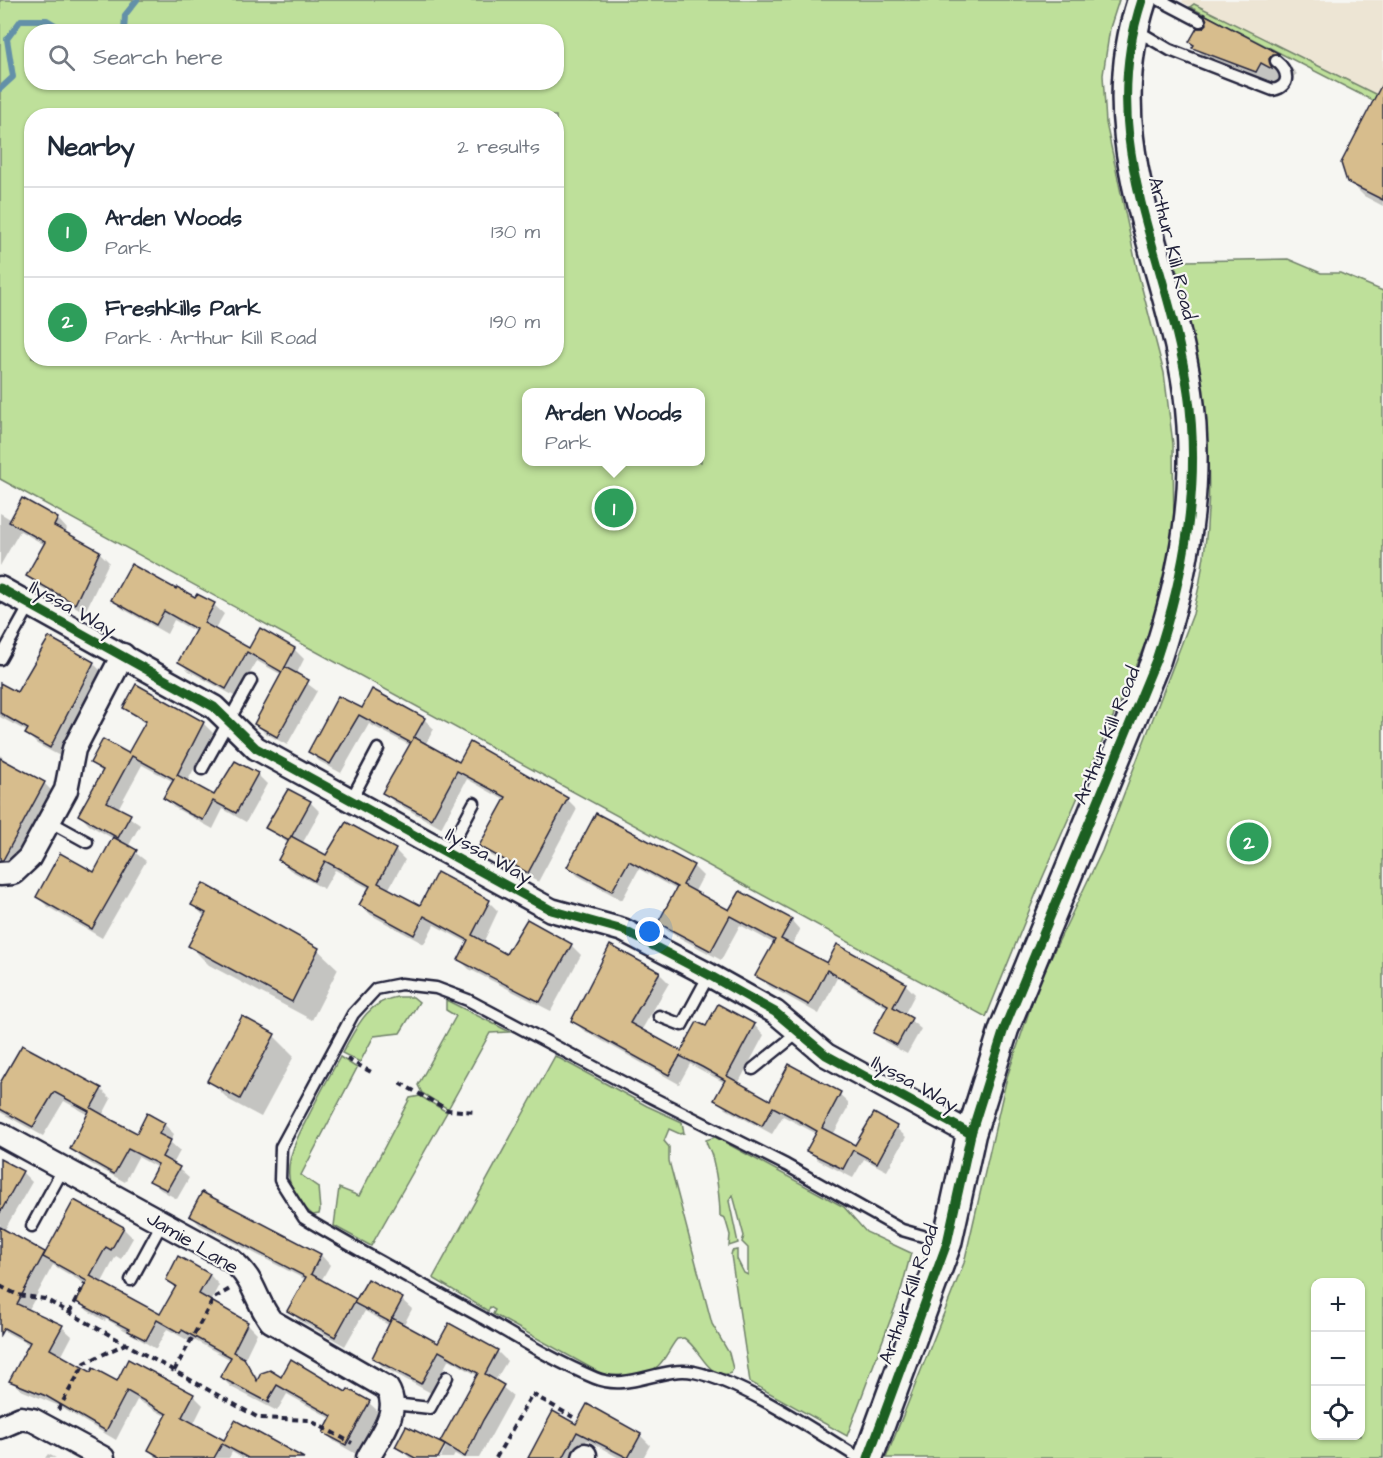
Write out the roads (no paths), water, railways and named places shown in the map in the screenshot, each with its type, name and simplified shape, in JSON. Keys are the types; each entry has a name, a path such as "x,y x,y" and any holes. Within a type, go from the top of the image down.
{"street":[{"name":"Arthur Kill Road","path":"868,1458 947,1243 971,1134 1004,1029 1156,660 1172,612 1184,558 1192,484 1188,392 1178,338 1148,237 1128,141 1127,71 1133,28 1142,0"},
{"name":"Ilyssa Way","path":"0,588 214,707 256,748 551,910 623,930 709,975 775,1012 826,1055 971,1134"},
{"path":"0,873 14,873 22,867 49,821 66,790 74,748 123,655"},
{"name":"Jamie Lane","path":"0,1134 231,1260 244,1271 254,1286 262,1308 271,1321 288,1334 380,1382 393,1396 394,1404"},
{"path":"364,1453 391,1415 394,1404"},
{"path":"0,1427 21,1418 33,1420 103,1458"}],"lane":[{"path":"1160,0 1200,21"},
{"path":"1133,28 1170,50 1273,90 1283,86 1287,76 1286,70 1276,61"},
{"path":"0,659 30,605"},
{"path":"202,768 251,681"},
{"path":"351,800 378,749"},
{"path":"447,853 474,803"},
{"path":"49,821 87,842"},
{"path":"659,1016 682,1025 709,975"},
{"path":"859,1458 772,1406 710,1377 692,1371 632,1382 614,1382 597,1379 549,1354 303,1218 280,1180 281,1147 353,1014 363,1001 376,989 389,986 401,984 436,988 468,1000 523,1027 645,1094 786,1165 902,1230 947,1243"},
{"path":"753,1070 799,1032"},
{"path":"32,1226 63,1169"},
{"path":"131,1280 162,1222"},
{"path":"394,1404 430,1408 447,1377"}],"waterway":[{"path":"124,24 125,15 137,0"},
{"path":"0,89 13,77 7,39 21,20 47,20 54,24"}],"place":[{"name":"Arden Woods","path":"614,508"},
{"name":"Freshkills Park","path":"1249,842"}]}
